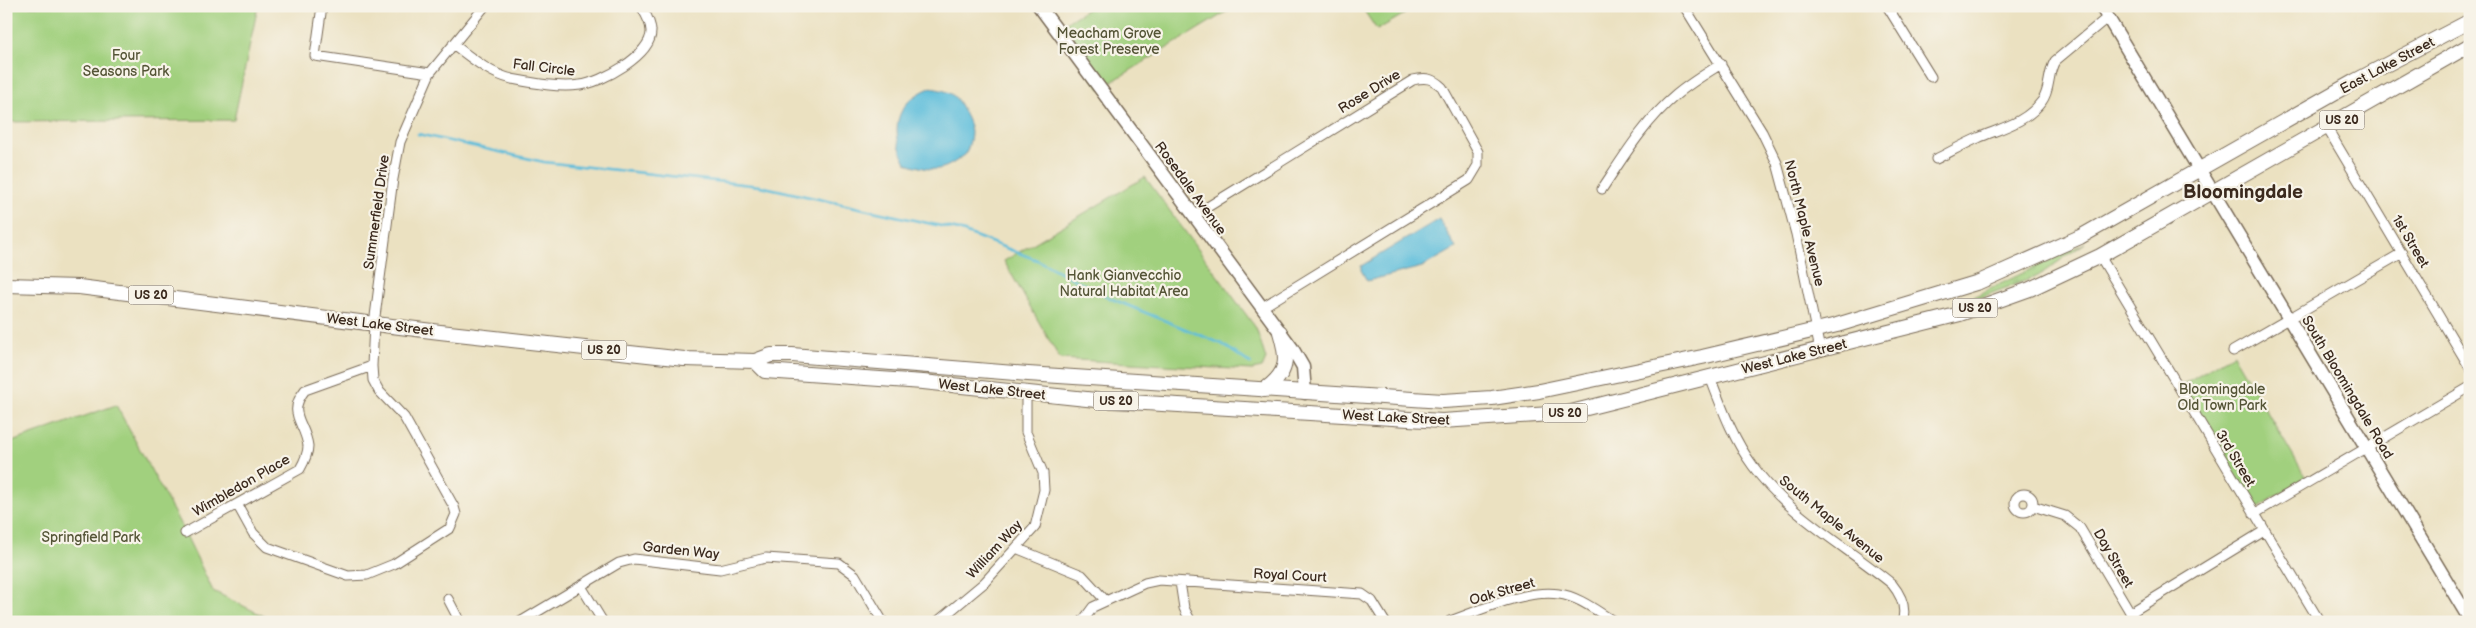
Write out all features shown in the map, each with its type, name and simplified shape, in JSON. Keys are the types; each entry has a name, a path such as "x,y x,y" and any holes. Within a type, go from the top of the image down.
{"main road":[{"name":"Rosedale Avenue","path":"1039,6 1280,332 1303,367 1305,393"},
{"name":"South Bloomingdale Road","path":"2101,6 2470,620"},
{"name":"East Lake Street","path":"2200,170 2355,81 2470,21"},
{"name":"East Lake Street","path":"2212,192 2470,45"},
{"name":"West Lake Street","path":"6,285 79,286 374,324 684,359 755,361 771,355 792,355 1443,402 1492,398 1539,391 1816,331 1947,293 2019,266 2080,237 2200,170"},
{"name":"West Lake Street","path":"755,361 765,371 923,382 1096,400 1442,422 1567,413 1960,314 2009,297 2100,256 2212,192"},
{"path":"1264,390 1274,383 1284,369 1285,356 1280,332"},
{"path":"1304,412 1305,393"}],"street":[{"path":"322,6 315,56 430,74"},
{"name":"Summerfield Drive","path":"237,504 253,533 267,547 348,576 367,575 382,570 450,528 456,514 454,507 404,417 379,391 373,380 374,324 400,142 430,74 485,6"},
{"name":"Fall Circle","path":"453,44 478,63 509,78 564,86 580,85 596,80 637,57 650,39 652,29 641,6"},
{"name":"North Maple Avenue","path":"1684,6 1762,132 1777,163 1796,234 1820,350"},
{"path":"1887,6 1932,77"},
{"path":"1936,159 1979,137 2010,127 2021,120 2042,101 2048,90 2051,67 2055,61 2108,17"},
{"path":"1602,189 1640,133 1659,110 1692,82 1721,64"},
{"name":"Rose Drive","path":"1193,216 1413,80 1424,77 1434,79 1442,87 1478,152 1478,165 1470,180 1261,308"},
{"name":"1st Street","path":"2327,128 2470,368"},
{"path":"2233,351 2402,253"},
{"name":"3rd Street","path":"2100,256 2320,622"},
{"name":"Wimbledon Place","path":"185,533 300,469 308,445 297,417 296,406 298,398 305,390 372,366"},
{"name":"South Maple Avenue","path":"1710,377 1739,444 1767,484 1799,514 1892,584 1901,598 1904,616 1902,622"},
{"path":"2254,514 2470,387"},
{"name":"William Way","path":"937,622 947,618 984,583 1035,527 1044,490 1042,473 1026,432 1026,393"},
{"name":"Day Street","path":"2033,506 2065,516 2080,528 2136,622"},
{"path":"2130,613 2264,531"},
{"path":"1016,548 1082,575 1105,600"},
{"name":"Garden Way","path":"520,622 619,564 634,559 720,570 766,558 839,563 854,575 883,622"},
{"name":"Royal Court","path":"1082,622 1093,607 1105,600 1144,583 1159,580 1362,594 1372,601 1385,622"},
{"path":"1180,582 1184,608 1191,622"},
{"path":"581,586 603,622"},
{"name":"Oak Street","path":"1450,621 1528,595 1560,594 1583,603 1615,622"},
{"path":"448,599 460,622"}],"green space":[{"name":"Four Seasons Park","path":"6,6 258,6 234,120 6,122"},
{"name":"Meacham Grove Forest Preserve","path":"1092,6 1236,6 1100,89 1056,29"},
{"path":"1361,6 1418,6 1377,30"},
{"name":"Hank Gianvecchio Natural Habitat Area","path":"1145,177 1256,328 1266,359 1262,368 1252,370 1060,359 1004,261"},
{"path":"2085,243 2038,276 1968,302 1967,300"},
{"name":"Bloomingdale Old Town Park","path":"2233,354 2306,478 2254,510 2180,386"},
{"name":"Springfield Park","path":"116,405 185,533 213,591 276,622 6,622 6,444"}],"water":[{"path":"930,88 942,90 954,96 960,104 971,132 966,154 950,165 938,169 924,168 906,163 901,151 897,129 902,110 909,101"},
{"path":"1439,219 1456,248 1422,267 1367,281 1361,266"}],"waterway":[{"path":"418,134 544,162 760,186 959,230 1037,260 1112,299 1222,344 1251,364"}],"district":[{"name":"Bloomingdale","path":"2243,191"}]}
